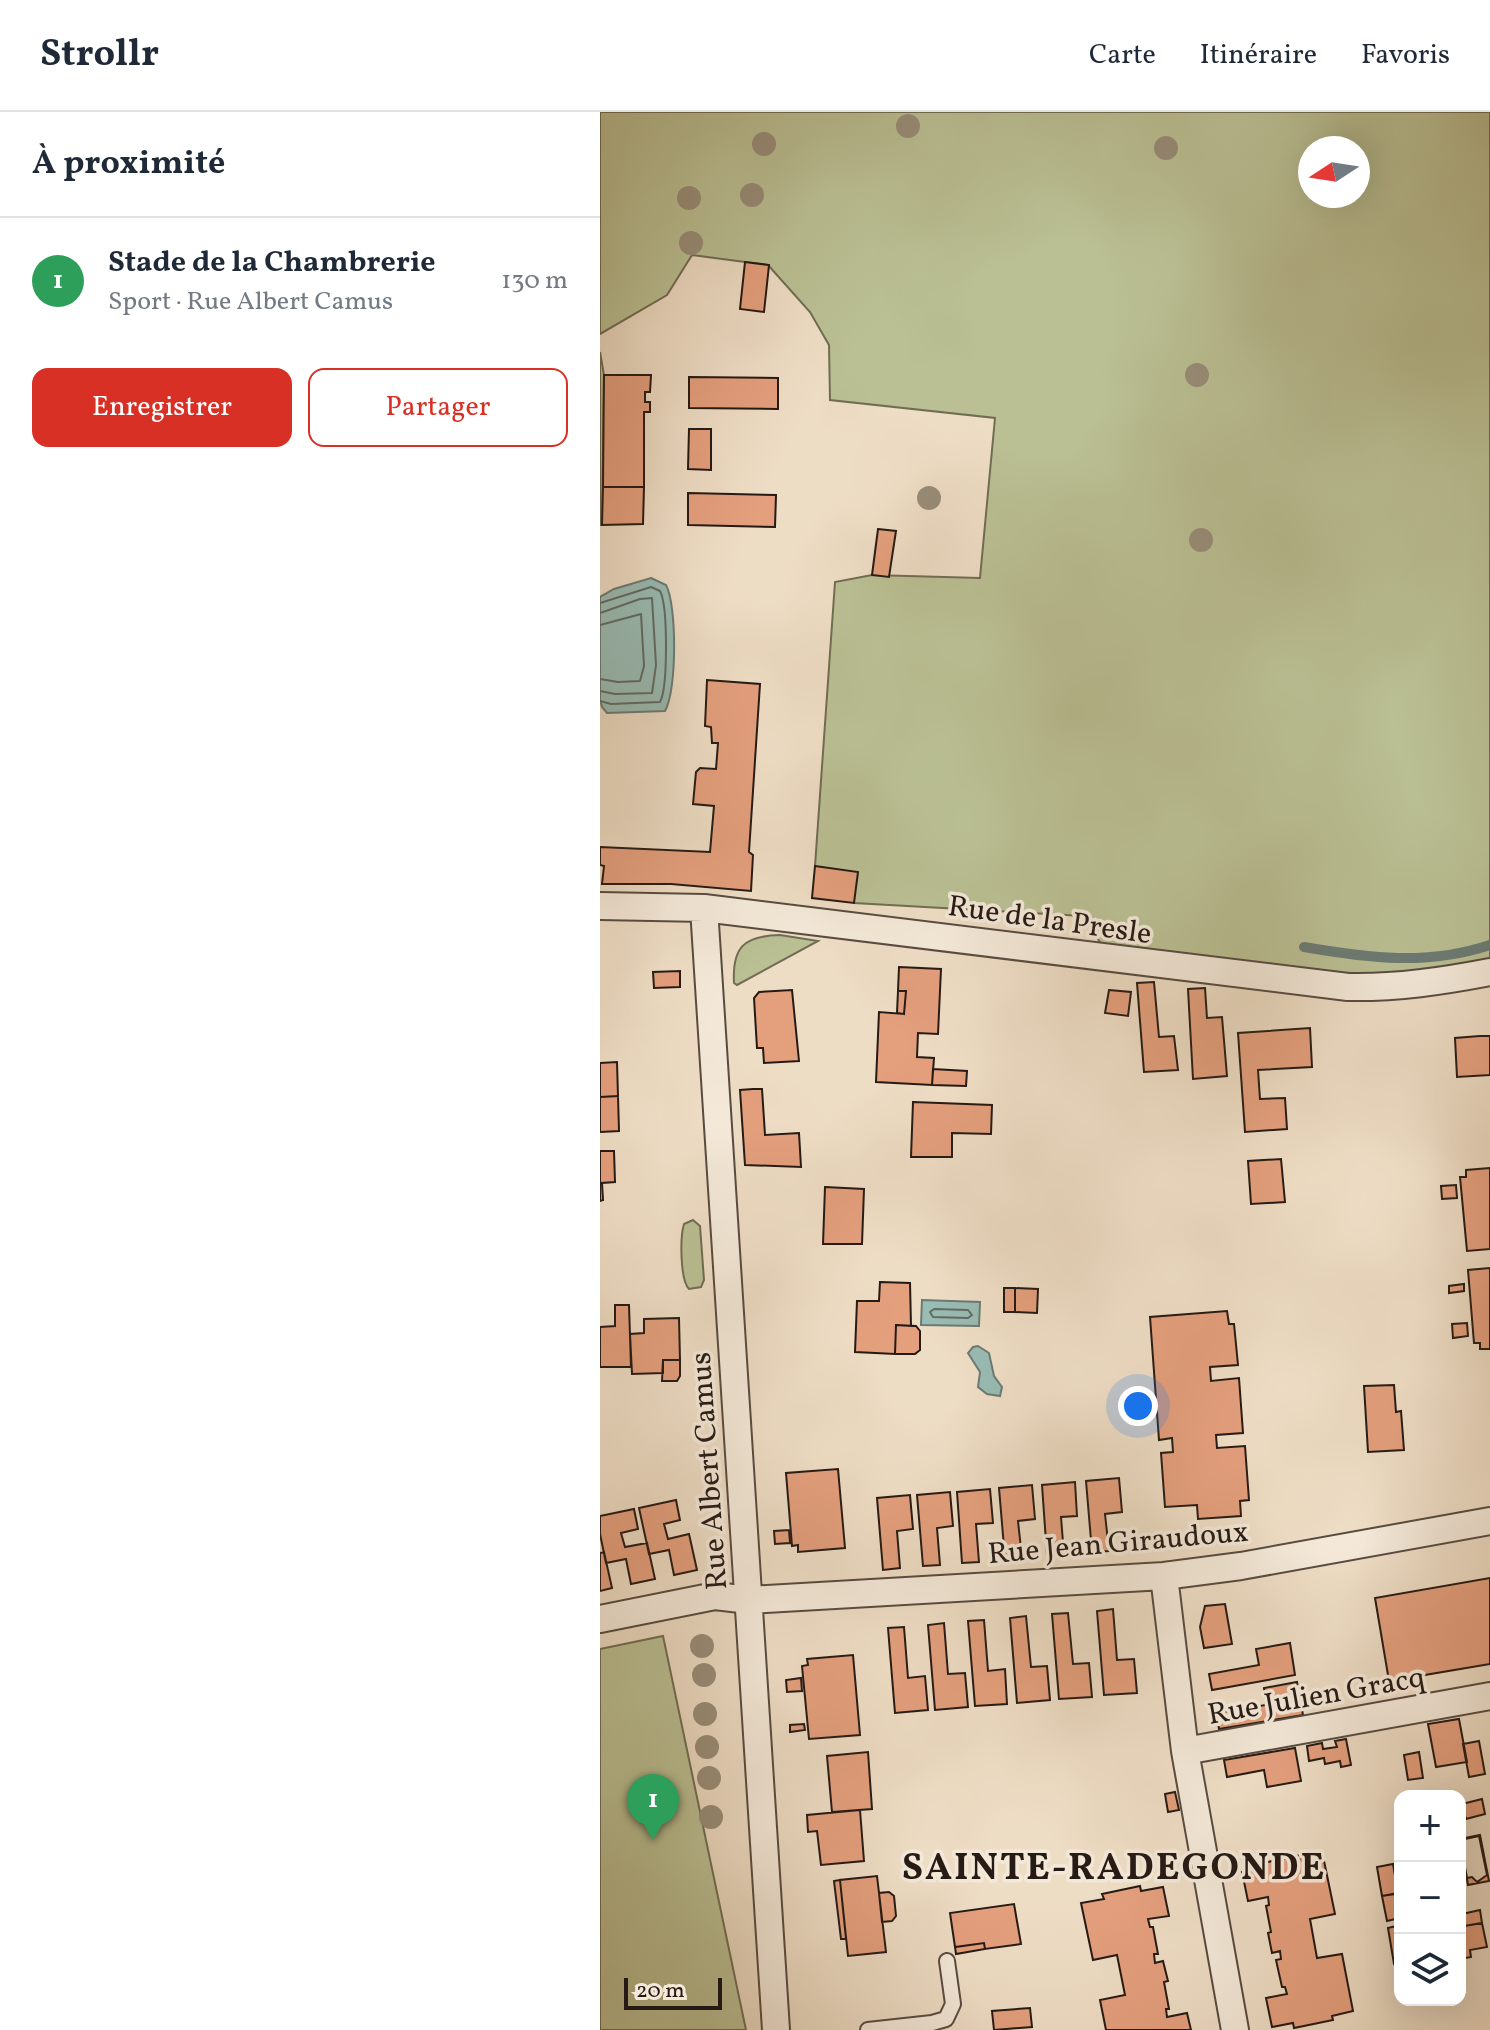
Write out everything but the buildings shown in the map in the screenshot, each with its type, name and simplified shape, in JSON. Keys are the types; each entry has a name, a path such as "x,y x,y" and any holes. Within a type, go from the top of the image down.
{"street":[{"name":"Rue de la Presle","path":"600,906 704,908 1348,987 1397,987 1490,972"},
{"name":"Rue Albert Camus","path":"704,908 776,2030"},
{"name":"Rue Jean Giraudoux","path":"600,1619 715,1596 749,1600 1164,1576 1241,1566 1490,1521"},
{"name":"Rue Julien Gracq","path":"1164,1576 1185,1751 1490,1696"},
{"path":"1185,1751 1235,2030"}],"lane":[{"path":"868,2030 946,2019 953,2004 947,1961"}],"green space":[{"path":"600,112 1490,112 1490,972 1436,983 1110,959 1084,916 854,903 815,866 835,582 872,575 980,578 995,418 830,400 829,345 810,312 768,265 692,255 667,295 600,334"},
{"path":"600,352 604,375 602,525 600,525"},
{"path":"780,935 818,941 737,985 734,983 735,960 743,946 757,938"},
{"path":"693,1220 700,1226 704,1280 701,1287 689,1289 682,1268 682,1238 684,1224"},
{"path":"663,1636 746,2030 600,2030 600,1649"}],"water":[{"path":"651,578 666,585 670,595 674,628 669,701 665,711 607,713 600,700 600,597 614,589"},
{"path":"922,1300 980,1302 979,1326 921,1325"},
{"path":"978,1346 989,1353 994,1376 1002,1387 1000,1396 987,1394 978,1387 980,1372 968,1353"}],"waterway":[{"path":"1304,947 1374,957 1420,958 1467,952 1490,945"}],"place":[{"name":"Stade de la Chambrerie","path":"653,1840"}],"district":[{"name":"SAINTE-RADEGONDE","path":"1114,1866"}]}
